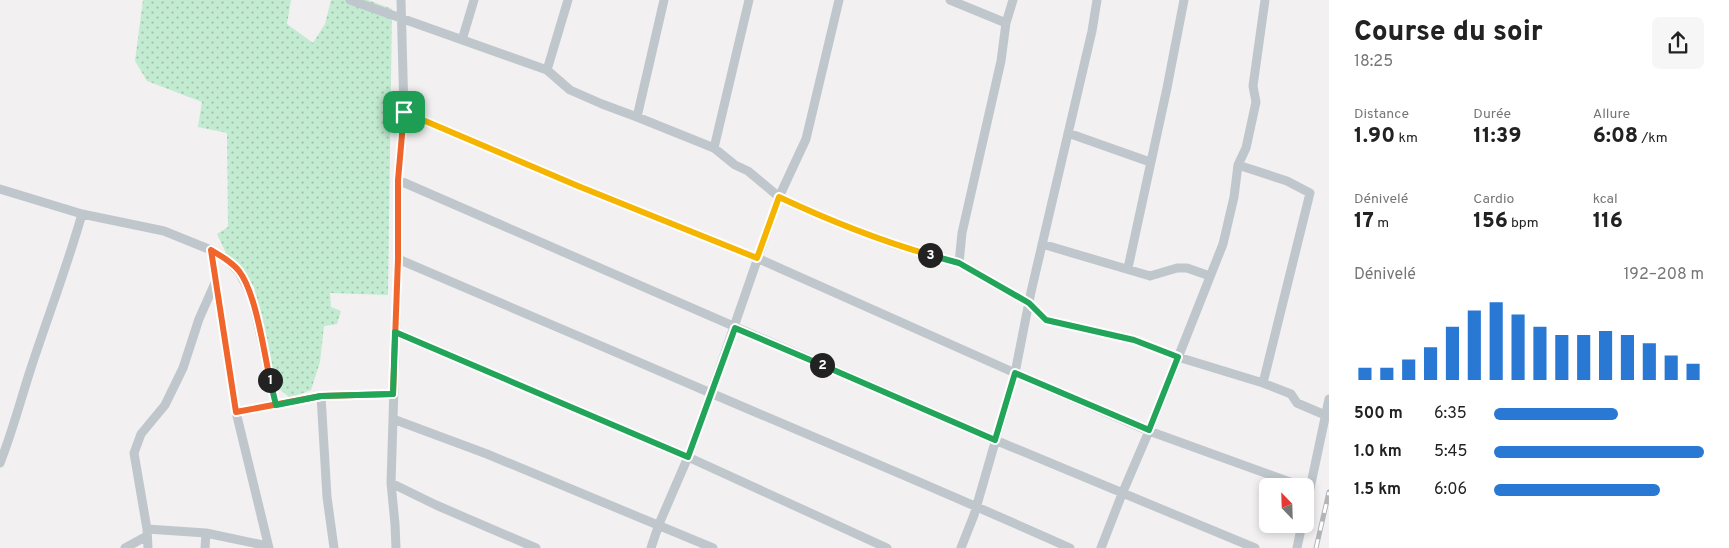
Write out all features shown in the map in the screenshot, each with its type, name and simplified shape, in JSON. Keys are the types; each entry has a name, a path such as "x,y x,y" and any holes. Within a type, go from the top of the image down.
{"street":[{"path":"350,0 547,70 570,90 714,148 735,165 748,171 779,197 830,220 896,245 959,263 1029,303 1046,320 1134,340 1178,357 1262,383 1291,394 1297,404 1325,415"},
{"path":"396,548 390,483 398,259 398,180 404,112 401,0"},
{"path":"462,40 474,0"},
{"path":"547,70 568,0"},
{"path":"638,117 664,0"},
{"path":"714,148 749,0"},
{"path":"651,548 659,524 688,457 735,328 779,197 806,139 839,0"},
{"path":"950,0 1006,23"},
{"path":"959,263 962,233 1000,61 1006,23 1013,0"},
{"path":"961,548 976,506 1015,373 1042,244 1092,31 1097,0"},
{"path":"1128,268 1184,0"},
{"path":"1101,548 1223,244 1234,197 1238,165 1246,148 1256,102 1253,86 1265,0"},
{"path":"404,112 570,183 757,258 1015,373 1149,430 1278,478"},
{"path":"1068,133 1150,162"},
{"path":"1238,165 1287,181 1310,193 1262,383"},
{"path":"398,180 995,440 1254,548"},
{"path":"0,189 82,214 164,231 211,250 225,258 240,272 252,297 276,405"},
{"path":"0,463 71,254 82,214"},
{"path":"1042,244 1150,276 1178,268 1187,268 1210,276"},
{"path":"125,548 147,532 206,533 269,547 236,412 211,250"},
{"path":"398,259 538,317 1070,548"},
{"path":"148,548 134,453 141,434 165,405 183,368 199,319 215,283"},
{"path":"395,332 688,457 886,548"},
{"path":"236,412 321,396 393,394"},
{"path":"321,396 327,497 334,548"},
{"path":"1308,478 1329,399"},
{"path":"393,419 487,454 713,548"},
{"path":"390,483 436,506 536,548"},
{"path":"205,548 206,533"},
{"path":"1297,548 1300,533"}],"green space":[{"path":"143,0 291,0 287,24 313,43 325,24 331,0 368,0 392,9 388,295 330,293 331,307 341,311 337,324 324,326 320,362 311,390 290,398 276,386 254,287 227,255 217,234 228,227 227,133 198,127 202,102 147,81 135,61"}],"railway":[{"path":"1316,548 1329,492"}],"route":[{"path":"404,112 398,180 398,259 395,332 393,394 321,396 236,412 211,250 225,258 240,272 252,297 276,405 321,396 393,394 395,332 688,457 735,328 995,440 1015,373 1149,430 1178,357 1134,340 1061,325 1046,320 1029,303 959,263 896,245 830,220 779,197 757,258 578,186 404,112"}]}
